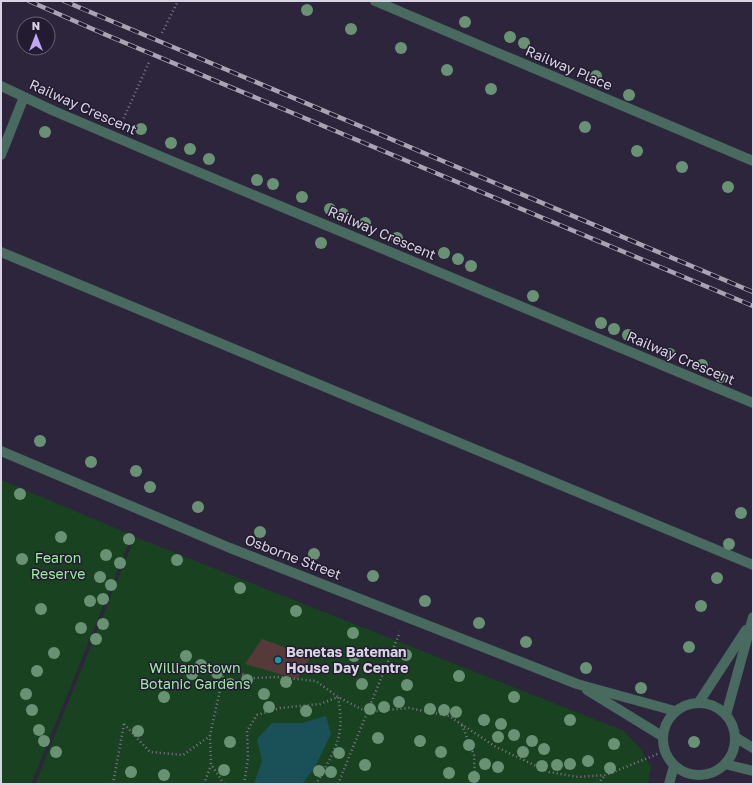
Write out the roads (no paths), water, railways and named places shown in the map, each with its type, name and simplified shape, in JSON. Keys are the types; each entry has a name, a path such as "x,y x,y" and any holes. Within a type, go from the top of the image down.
{"street":[{"name":"Railway Place","path":"375,1 753,161"},
{"name":"Railway Crescent","path":"1,86 113,136 753,403"},
{"path":"1,155 24,97"},
{"path":"1,252 753,565"},
{"name":"Osborne Street","path":"1,452 230,548 577,684 675,711"},
{"path":"699,702 752,620"},
{"path":"726,715 752,620"},
{"name":"Osborne Street","path":"577,684 662,736"},
{"path":"699,702 718,708 726,715 734,729 735,737 733,751 725,764 698,780 691,775 682,772 668,760 664,751 662,736 668,718 675,711 682,707 699,702"},
{"path":"735,737 753,748"},
{"path":"725,764 753,771"},
{"path":"669,784 674,766"}],"railway":[{"path":"29,1 104,34 753,306"},
{"path":"64,1 753,292"}],"place":[{"name":"Benetas Bateman House Day Centre","path":"278,660"}],"park label":[{"name":"Fearon Reserve","path":"58,566"},
{"name":"Williamstown Botanic Gardens","path":"195,676"}]}
